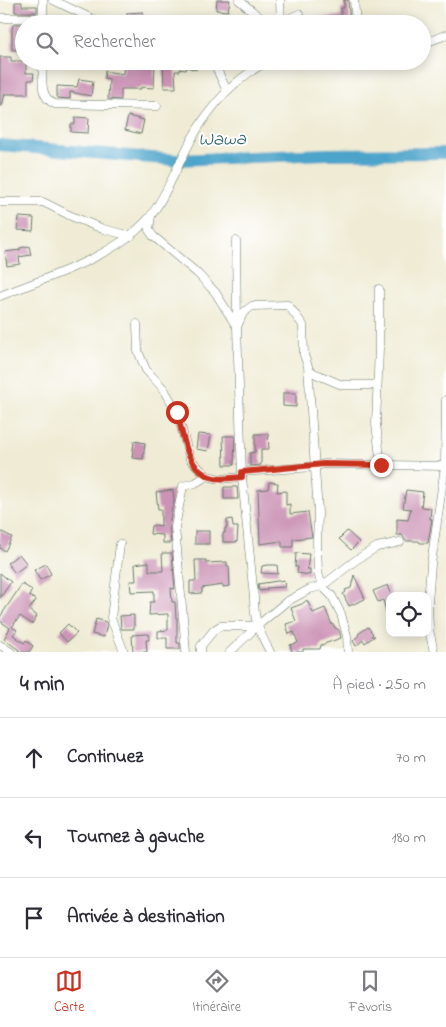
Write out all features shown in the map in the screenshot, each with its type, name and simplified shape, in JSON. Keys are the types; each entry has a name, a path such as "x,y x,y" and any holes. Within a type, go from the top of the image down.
{"street":[{"path":"43,0 43,15"},
{"path":"53,0 85,15"},
{"path":"239,0 257,15"},
{"path":"280,0 281,15"},
{"path":"354,0 355,15"},
{"path":"0,18 15,19"},
{"path":"431,41 446,35"},
{"path":"43,70 42,92 48,101 55,104 157,106"},
{"path":"217,70 227,92"},
{"path":"0,296 79,265 131,236 151,216 179,166 184,153 211,109 252,70"},
{"path":"0,202 43,202 103,229 131,236"},
{"path":"151,216 149,230 197,273 215,292 237,327"},
{"path":"236,241 242,475 254,615 257,626 270,652"},
{"path":"379,289 376,424 381,465"},
{"path":"237,327 243,313 252,306 288,305 303,325 304,355 309,371 318,513 318,573 322,586 332,596 341,614 347,636 348,652"},
{"path":"137,324 138,351 146,370 164,389 177,412 190,459 207,476 220,479 314,467 324,464 445,466"},
{"path":"309,371 342,385 378,385"},
{"path":"434,652 429,630 428,602 431,564 445,466 446,400"},
{"path":"186,652 175,527 183,486 195,483 207,476"},
{"path":"230,652 286,602 310,589 322,586 356,560 377,547 400,542"},
{"path":"120,544 111,618 124,652"},
{"path":"201,652 202,646 214,630 220,626 257,626"},
{"path":"0,645 11,652"}],"building":[{"path":"217,0 230,0 228,11 216,10"},
{"path":"344,0 348,0 349,15 341,15 341,8 344,8"},
{"path":"15,2 22,2 22,6 37,6 37,12 15,12"},
{"path":"143,12 143,15 127,15 127,13"},
{"path":"15,24 15,50 12,50 13,25"},
{"path":"0,57 11,57 11,61 15,61 15,70 26,70 26,73 34,73 33,80 28,80 28,94 5,94 2,106 0,106"},
{"path":"123,70 155,70 154,88 121,89 121,100 108,99 109,79 104,78 105,71 123,74"},
{"path":"163,70 180,70 175,71 176,88 164,88"},
{"path":"79,79 93,81 91,96 70,92 70,99 57,98 57,86 77,87"},
{"path":"128,116 144,120 141,134 125,130"},
{"path":"75,117 89,118 88,133 71,132 71,124 75,124"},
{"path":"19,217 34,218 33,231 18,230"},
{"path":"29,246 31,255 19,257 20,264 7,266 5,252 20,250 20,248"},
{"path":"283,393 296,393 296,407 283,406"},
{"path":"198,434 211,435 208,451 196,449"},
{"path":"255,434 268,434 269,449 261,449 261,465 250,466 250,453 255,452"},
{"path":"223,436 235,436 234,465 224,465"},
{"path":"134,441 145,443 143,459 132,458"},
{"path":"269,482 278,483 277,492 286,491 286,505 290,504 290,514 308,512 312,537 293,539 293,547 282,547 282,541 260,544 258,490 268,489"},
{"path":"224,487 237,487 238,499 224,499"},
{"path":"173,490 174,501 169,527 171,543 163,543 163,535 150,534 151,526 161,526 161,509 158,509 156,492"},
{"path":"406,490 423,492 421,507 431,508 430,519 432,519 428,543 406,541 402,535 397,535 397,519 408,520 411,509 403,508"},
{"path":"232,519 233,527 238,527 237,542 223,542 223,533 225,533 225,528 227,528 227,520"},
{"path":"0,531 12,537 5,551 0,548"},
{"path":"195,531 209,531 209,544 195,544"},
{"path":"347,531 359,542 351,550 339,539"},
{"path":"162,553 172,553 175,589 171,588 172,602 175,602 177,643 180,643 180,649 167,649 167,638 158,638 158,631 168,630 168,614 149,615 150,602 154,602 154,591 131,592 130,581 136,581 135,564 149,562 149,571 163,571"},
{"path":"296,553 309,554 307,569 310,569 310,575 297,573 298,567 295,567"},
{"path":"19,554 27,564 15,573 7,563"},
{"path":"195,560 206,560 206,563 227,562 230,586 202,588 202,593 190,594 190,581 196,581"},
{"path":"46,564 51,574 40,580 34,570"},
{"path":"277,565 278,574 261,573 262,566"},
{"path":"0,573 11,582 0,598"},
{"path":"354,575 365,599 349,606 343,594 346,592 345,590 351,588"},
{"path":"284,580 285,587 266,588 267,590 259,591 258,584"},
{"path":"22,584 32,590 29,596 36,600 29,610 37,616 32,624 20,616 12,627 17,630 13,635 24,643 26,640 33,646 29,652 18,652 19,650 4,639 10,628 0,621 0,617"},
{"path":"388,585 391,592 386,592 386,611 383,600 378,602 373,591"},
{"path":"307,600 313,613 325,608 332,625 339,630 341,638 321,645 320,649 303,649 303,652 292,652 290,645 298,643 294,632 289,634 286,624 296,621 291,608"},
{"path":"134,615 134,629 121,629 120,616"},
{"path":"96,619 107,624 104,637 92,634"},
{"path":"68,624 77,633 67,642 59,633"},
{"path":"368,627 373,634 371,636 375,636 365,643 363,640 356,646 353,641 358,634"},
{"path":"149,634 149,640 146,640 147,652 133,652 132,635"}],"waterway":[{"name":"Wawa","path":"0,145 176,160 328,154 446,153"}],"route":[{"path":"177,412 190,459 207,476 220,479 242,477 242,472 314,467 324,464 381,465"}]}
